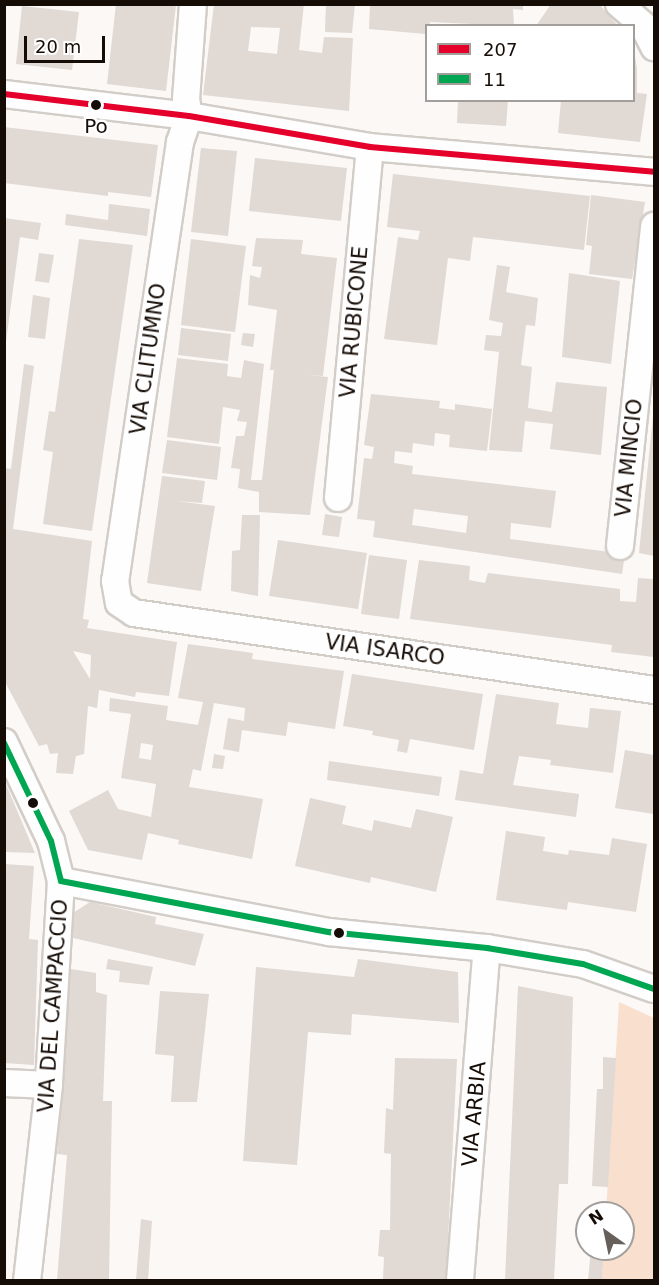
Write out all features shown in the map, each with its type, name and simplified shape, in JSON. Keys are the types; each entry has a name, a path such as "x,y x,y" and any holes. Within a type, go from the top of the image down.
{"street":[{"path":"189,116 186,99 193,4"},
{"path":"619,4 633,14 653,39"},
{"path":"4,94 189,116 370,147 653,171"},
{"name":"VIA CLITUMNO","path":"119,603 115,581 180,142 189,116"},
{"name":"VIA RUBICONE","path":"338,498 370,147"},
{"name":"VIA MINCIO","path":"620,546 654,226"},
{"name":"VIA ISARCO","path":"119,603 134,613 654,690"},
{"name":"VIA DEL CAMPACCIO","path":"4,742 10,766 51,841 62,880 49,1085 27,1281"},
{"path":"62,880 329,932 487,948 583,964 654,989"},
{"name":"VIA ARBIA","path":"460,1281 487,948"},
{"path":"4,1083 49,1085"}],"shaded area":[{"path":"619,1002 654,1018 654,1280 602,1280 603,1261 635,1261 635,1201 607,1201"}],"building":[{"path":"116,4 176,5 166,91 107,84"},
{"path":"214,4 304,4 299,50 322,53 324,37 353,38 349,111 203,95","holes":["251,27 280,28 277,54 248,51"]},
{"path":"326,4 355,4 352,33 325,32"},
{"path":"370,4 523,4 523,10 513,9 514,24 430,22 430,24 425,24 425,34 369,29"},
{"path":"551,4 599,4 616,24 537,24"},
{"path":"22,6 79,12 72,70 16,64"},
{"path":"635,57 637,93 647,94 640,142 558,133 561,102 635,102"},
{"path":"458,102 508,102 506,126 457,123"},
{"path":"4,127 158,145 151,197 108,192 108,196 4,183"},
{"path":"201,148 237,151 228,236 191,232"},
{"path":"255,158 347,168 341,221 249,211"},
{"path":"393,174 590,196 584,250 473,237 470,261 448,258 437,345 384,339 398,237 418,240 420,231 387,227"},
{"path":"591,195 645,202 632,279 589,274 592,246 586,245"},
{"path":"109,204 150,209 147,236 65,225 66,214 108,220"},
{"path":"4,218 41,223 38,240 20,237 6,342"},
{"path":"256,238 303,240 301,254 337,258 323,376 308,375 328,377 310,515 259,512 259,492 238,488 240,469 231,468 236,436 244,436 247,422 237,421 240,410 223,407 219,444 167,437 177,358 228,364 227,376 241,378 244,360 264,364 251,480 262,480 274,370 270,370 277,310 248,305 250,275 260,278 262,267 252,266"},
{"path":"79,239 133,245 92,531 43,524 53,452 43,450 49,411 55,412"},
{"path":"191,239 246,246 235,332 181,325"},
{"path":"39,253 54,255 49,283 35,281"},
{"path":"497,265 510,267 506,292 538,298 535,326 526,325 521,365 532,367 528,408 552,412 556,382 607,387 601,455 550,449 553,424 525,421 522,452 489,450 499,352 484,350 486,335 501,336 503,323 489,320"},
{"path":"569,273 620,281 611,364 562,357"},
{"path":"33,295 50,298 45,339 28,337"},
{"path":"181,328 231,334 228,361 178,355"},
{"path":"243,333 255,334 253,347 241,345"},
{"path":"24,364 34,366 13,529 92,541 83,619 89,620 87,628 177,642 169,696 136,692 135,697 99,690 97,708 88,706 84,754 76,756 73,774 56,773 58,753 50,754 47,744 39,746 4,680 4,468 11,469","holes":["73,651 91,655 90,679"]},
{"path":"371,394 440,401 439,408 455,410 455,404 492,409 487,451 449,447 450,435 435,433 434,446 413,443 412,453 395,451 394,463 413,466 412,474 556,491 551,528 511,523 510,539 625,554 622,574 373,537 375,521 357,519 364,458 372,459 374,447 364,445","holes":["414,509 468,516 466,533 412,525"]},
{"path":"654,416 654,556 639,553"},
{"path":"167,440 221,447 217,480 162,473"},
{"path":"162,476 205,481 202,503 176,501 215,506 201,591 147,583"},
{"path":"325,514 342,517 339,537 322,535"},
{"path":"242,515 260,515 258,596 231,591 232,551 240,550"},
{"path":"278,540 367,553 358,609 269,596"},
{"path":"369,555 407,560 399,619 361,614"},
{"path":"419,560 470,566 469,580 485,583 488,573 620,589 620,601 636,602 638,578 654,579 654,657 611,652 612,645 410,619"},
{"path":"188,644 253,653 252,659 344,671 335,729 288,722 286,736 242,730 239,752 223,749 228,718 244,721 245,708 214,703 201,771 193,769 189,787 263,799 252,859 178,844 179,840 148,833 142,860 88,850 69,811 108,790 118,809 151,817 156,784 121,778 131,714 109,711 110,698 168,706 166,720 198,725 203,702 178,698","holes":["141,743 153,745 151,760 139,758"]},
{"path":"352,674 483,694 474,750 410,739 407,753 397,751 399,740 372,735 373,731 343,726"},
{"path":"496,694 559,703 556,724 588,728 590,708 621,711 613,773 550,765 551,760 519,756 513,785 579,794 576,817 455,800 460,770 483,774"},
{"path":"625,750 654,755 654,814 615,808"},
{"path":"214,754 225,756 223,769 212,768"},
{"path":"329,761 442,777 439,796 327,780"},
{"path":"5,782 35,853 4,852"},
{"path":"310,798 346,806 342,824 372,831 374,820 411,828 416,809 453,817 436,892 371,877 370,883 295,866"},
{"path":"506,831 545,837 543,851 568,855 569,850 609,855 612,838 647,844 636,912 568,902 567,910 496,900"},
{"path":"4,864 34,866 29,939 38,940 34,1065 4,1063"},
{"path":"90,902 156,917 155,924 204,934 195,966 69,937 73,913"},
{"path":"108,959 153,967 149,985 119,982 120,971 106,969"},
{"path":"358,959 458,972 459,1023 352,1014 351,1035 308,1032 297,1165 243,1161 256,967 354,977"},
{"path":"71,969 96,973 96,992 107,995 103,1101 112,1101 109,1280 57,1280 67,1155 57,1154"},
{"path":"518,986 573,997 568,1184 559,1184 554,1280 505,1280"},
{"path":"160,991 209,994 197,1102 171,1102 174,1056 155,1054"},
{"path":"603,1057 616,1058 608,1187 592,1186 597,1089 603,1089"},
{"path":"395,1058 457,1059 446,1280 383,1279 384,1257 378,1256 380,1230 390,1230 391,1154 384,1153 386,1108 393,1110"},
{"path":"141,1219 152,1221 148,1280 136,1280"},
{"path":"590,1261 603,1261 602,1280 588,1280"}],"transit line":[{"name":"207","path":"4,94 189,116 370,147 654,172"},
{"name":"11","path":"4,743 51,841 61,881 329,932 487,948 583,964 654,989"}],"place":[{"name":"Po","path":"96,105"}]}
